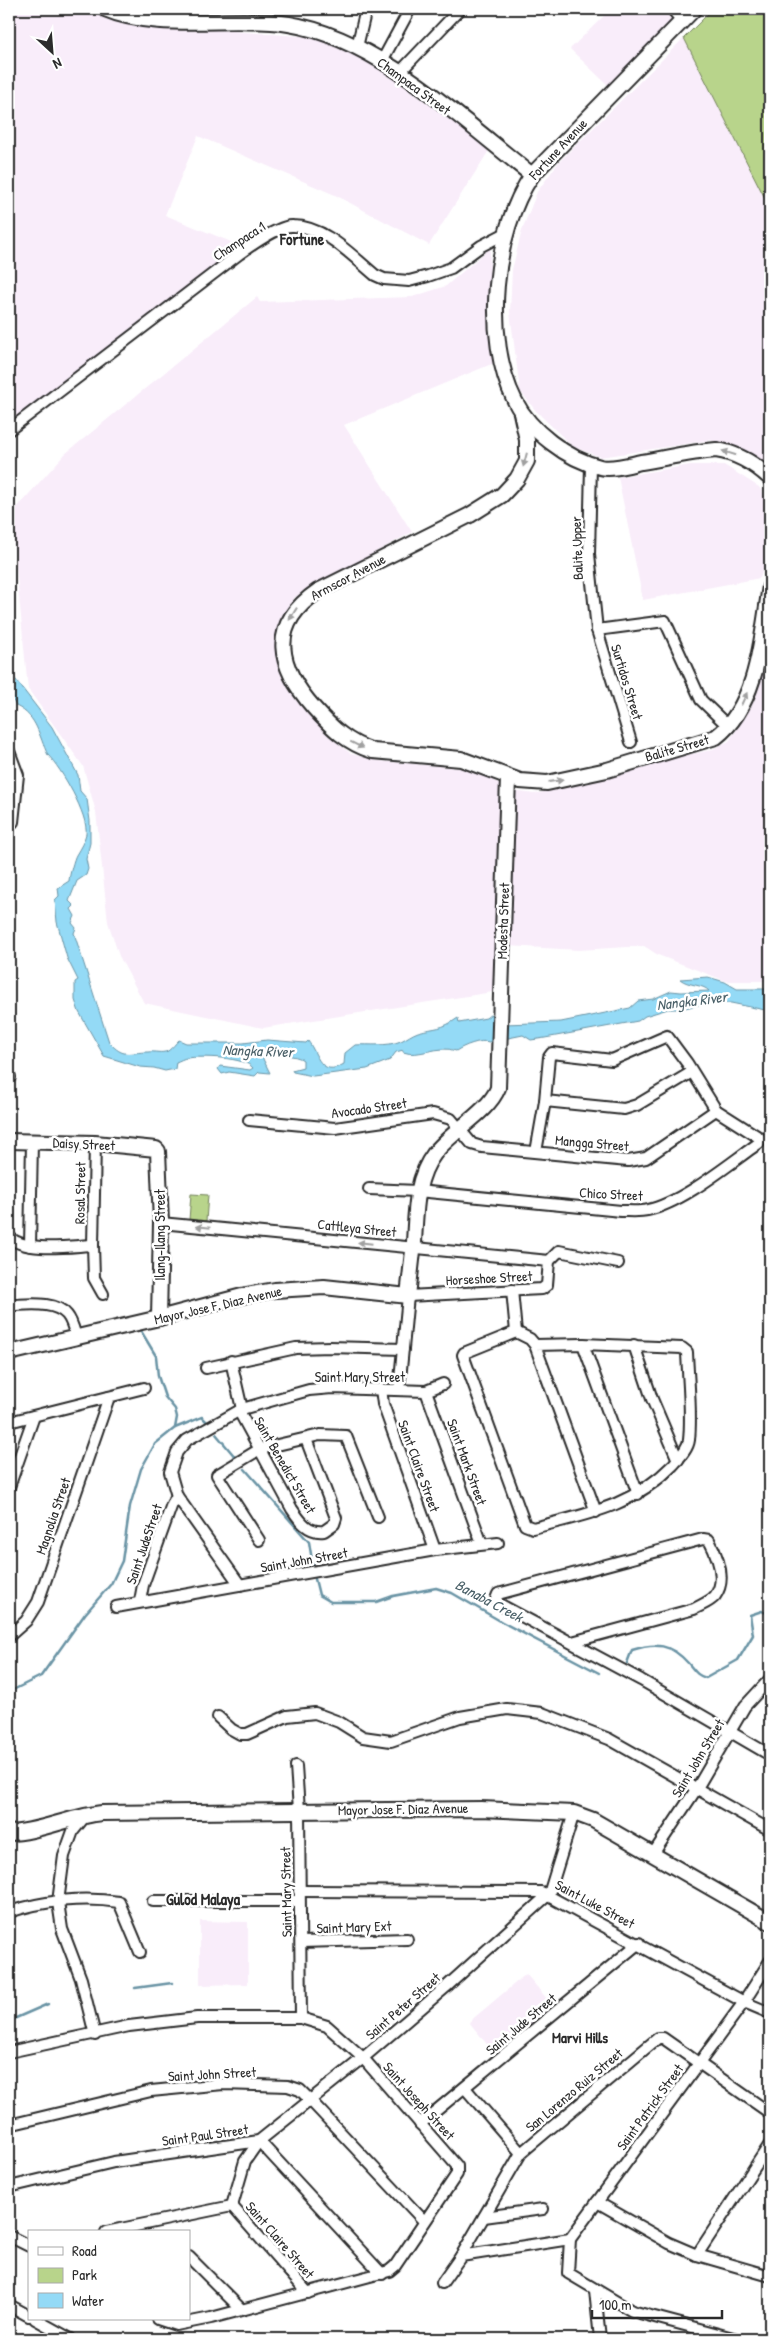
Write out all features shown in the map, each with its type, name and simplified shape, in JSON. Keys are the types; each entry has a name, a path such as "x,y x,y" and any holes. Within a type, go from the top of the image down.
{"main road":[{"name":"Champaca Street","path":"105,9 122,16 170,14 291,24 329,34 357,47 400,72 532,175"},
{"name":"Fortune Avenue","path":"521,413 510,392 495,315 497,275 506,232 521,193 532,175 694,9"},
{"path":"521,413 568,454 603,468 716,450 730,452 747,460 770,478"},
{"name":"Armscor Avenue","path":"508,778 461,759 372,751 347,740 326,721 294,683 283,655 283,637 295,611 318,591 470,515 502,495 517,479 526,461 527,440 521,413"},
{"path":"729,727 752,680 759,656 770,586"},
{"name":"Balite Street","path":"508,778 535,783 581,777 716,737 729,727"},
{"name":"Modesta Street","path":"458,1129 495,1096 499,1079 508,778"},
{"path":"408,1296 418,1191 426,1166 434,1153 458,1129"},
{"name":"Daisy Street","path":"9,1141 95,1143 156,1149 158,1151"},
{"name":"Ilang-Ilang Street","path":"158,1151 161,1223 159,1318"},
{"name":"Mayor Jose F. Diaz Avenue","path":"9,1353 159,1318 246,1295 306,1286 408,1296"},
{"name":"Mayor Jose F. Diaz Avenue","path":"9,1833 24,1831 87,1814 482,1809 574,1813 594,1820 770,1922"}],"street":[{"path":"357,47 366,9"},
{"path":"382,61 410,9"},
{"path":"400,72 460,9"},
{"path":"672,9 682,21"},
{"name":"Champaca 1","path":"9,430 239,254 260,239 292,226 319,232 375,275 384,279 409,281 451,268 480,246 506,232"},
{"name":"Balite Upper","path":"591,464 589,554 597,630"},
{"path":"597,630 665,621 701,700 729,727"},
{"name":"Surtidos Street","path":"597,630 631,742"},
{"path":"9,751 18,775 13,822"},
{"path":"536,1152 545,1101 549,1057 555,1052 612,1060 667,1036 716,1110"},
{"path":"545,1101 624,1109 637,1105 692,1072"},
{"name":"Mangga Street","path":"458,1129 472,1144 482,1147 628,1161 638,1160 654,1153 716,1110"},
{"name":"Chico Street","path":"418,1191 621,1211 648,1210 674,1199 702,1183 759,1143 760,1138 757,1135 716,1110"},
{"name":"Avocado Street","path":"249,1120 335,1128 433,1114 450,1119 458,1129"},
{"path":"30,1246 32,1142"},
{"name":"Rosal Street","path":"95,1143 94,1278 103,1294"},
{"path":"370,1189 418,1191"},
{"name":"Cattleya Street","path":"161,1223 549,1261"},
{"path":"9,1237 13,1241 30,1246 93,1245"},
{"path":"549,1261 559,1251 618,1263"},
{"name":"Horseshoe Street","path":"408,1296 545,1287 549,1261"},
{"path":"512,1290 516,1332"},
{"path":"399,1390 408,1296"},
{"path":"9,1305 56,1307 65,1312 69,1318 76,1337"},
{"path":"535,1345 634,1345 682,1348 687,1352 689,1440 678,1460 657,1482 638,1494 596,1512 533,1528 525,1525 463,1355 467,1350 516,1332 530,1339 535,1345 596,1512"},
{"path":"583,1344 638,1494"},
{"path":"634,1345 652,1399 678,1460"},
{"path":"206,1368 296,1348 403,1349"},
{"path":"231,1361 240,1410"},
{"name":"Saint Mary Street","path":"240,1585 178,1496 170,1472 177,1452 187,1440 240,1410 309,1390 381,1389 426,1391 443,1384"},
{"path":"9,1422 144,1388"},
{"name":"Saint Claire Street","path":"381,1389 383,1404 435,1550"},
{"name":"Saint Mark Street","path":"426,1391 482,1544"},
{"name":"Magnolia Street","path":"9,1636 26,1621 38,1602 109,1397"},
{"name":"Saint Benedict Street","path":"240,1410 292,1509 302,1523 311,1530 318,1532 330,1529 336,1518 306,1439"},
{"path":"9,1487 34,1416"},
{"path":"259,1540 217,1475 260,1449 320,1435 346,1436 378,1517"},
{"name":"Saint JudeStreet","path":"140,1602 143,1585 172,1504 178,1496"},
{"path":"572,1642 694,1609 708,1602 715,1596 721,1577 709,1540 703,1539 498,1594 496,1599 499,1604 572,1642 770,1755"},
{"name":"Saint John Street","path":"116,1607 435,1550 498,1542"},
{"name":"Saint John Street","path":"653,1854 697,1788 745,1706 770,1679"},
{"path":"218,1717 231,1730 240,1734 247,1734 287,1716 315,1713 339,1722 363,1737 391,1741 460,1717 507,1708 542,1712 609,1739 770,1830"},
{"name":"Saint Mary Street","path":"296,1766 299,1810 301,2018"},
{"path":"549,1894 574,1813"},
{"path":"87,1814 73,1831 64,1856 58,1902 62,1929 83,1987 95,2035"},
{"name":"Saint Luke Street","path":"153,1900 541,1892 549,1894 744,2002 770,2013"},
{"name":"Saint Peter Street","path":"232,2206 245,2161 259,2142 362,2058 549,1894"},
{"path":"9,1912 32,1905 58,1902 95,1900 119,1902 140,1952"},
{"name":"Saint Mary Ext","path":"301,1942 407,1939"},
{"name":"Saint Jude Street","path":"420,2124 639,1944"},
{"name":"Saint Patrick Street","path":"570,2239 744,2002 770,1961"},
{"name":"Saint Joseph Street","path":"9,2052 95,2035 129,2026 198,2018 301,2018 327,2026 362,2058 457,2166 457,2174 424,2221 396,2266 382,2274 211,2318 176,2325 161,2320"},
{"name":"San Lorenzo Ruiz Street","path":"442,2283 461,2256 521,2153 658,2038 663,2038 699,2062 770,2114"},
{"name":"Saint John Street","path":"9,2125 151,2091 223,2084 288,2086 300,2090 424,2221"},
{"path":"465,2088 521,2153"},
{"name":"Saint Paul Street","path":"9,2187 114,2162 259,2142 382,2274"},
{"path":"697,2255 770,2144"},
{"path":"597,2202 669,2243 697,2255 770,2276"},
{"path":"116,2230 232,2206"},
{"name":"Saint Claire Street","path":"232,2206 308,2293"},
{"path":"484,2217 543,2209"},
{"path":"157,2222 163,2230"},
{"path":"9,2236 28,2246"},
{"path":"461,2256 570,2239 568,2273 595,2290 644,2315 678,2322 737,2339"},
{"path":"190,2258 241,2309"},
{"path":"595,2290 600,2339"},
{"path":"9,2305 28,2315"},
{"path":"37,2320 72,2339"}],"shaded area":[{"path":"9,9 93,9 150,25 313,37 374,64 490,149 429,245 335,195 198,136 165,215 241,246 9,423"},
{"path":"611,9 661,9 675,22 611,88 570,49"},
{"path":"684,38 770,208 770,476 743,456 711,440 601,457 573,447 536,411 520,391 510,312 512,270 522,230 537,192 558,163"},
{"path":"490,248 489,320 494,363 344,425 412,532 295,597 285,614 283,671 289,690 328,735 351,754 380,761 471,769 500,784 493,992 263,1028 144,1003 119,956 108,922 96,812 83,766 28,689 11,514 65,454 257,297 260,302 412,297 446,286"},
{"path":"691,465 724,465 759,487 770,504 770,550 760,578 643,600 618,477"},
{"path":"770,626 770,981 726,981 658,955 644,946 579,950 508,946 513,791 534,794 580,784 649,767 673,758 711,750 729,741 741,723 765,667"},
{"path":"200,1921 248,1922 248,1984 200,1985"},
{"path":"526,1974 553,2006 495,2054 469,2022"}],"green space":[{"path":"713,9 770,9 770,208 684,38"},
{"path":"191,1194 208,1195 206,1221 189,1220"}],"water":[{"name":"Nangka River","path":"9,671 52,727 78,775 80,791 87,799 90,821 90,843 86,859 88,869 86,875 77,881 69,901 74,906 71,909 75,916 72,923 76,928 74,933 109,1042 123,1053 165,1052 179,1040 186,1043 243,1043 267,1040 306,1043 308,1041 321,1063 330,1068 336,1068 344,1064 345,1053 355,1045 395,1043 418,1032 443,1026 458,1018 459,1023 486,1018 491,1014 495,1021 504,1024 561,1022 630,1008 638,1001 653,999 671,991 709,991 680,979 708,977 725,982 737,989 770,989 770,1011 731,1003 707,1003 680,1009 668,1009 645,1016 638,1021 545,1038 531,1040 523,1035 489,1042 477,1042 456,1051 442,1049 409,1053 403,1052 403,1050 396,1052 390,1060 367,1069 313,1076 293,1072 292,1070 303,1067 303,1060 284,1055 264,1055 263,1059 270,1073 259,1072 255,1076 229,1072 222,1074 218,1069 220,1066 250,1070 253,1068 248,1064 232,1059 186,1058 176,1062 175,1069 165,1071 140,1067 104,1056 79,1012 75,1000 75,982 78,980 67,958 57,922 55,900 59,896 58,888 69,881 75,857 86,834 86,826 73,793 60,770 48,755 33,721 29,715 16,706 9,693"}],"waterway":[{"name":"Banaba Creek","path":"141,1331 156,1356 158,1376 165,1397 175,1409 177,1417 175,1428 202,1417 207,1422"},
{"path":"9,1692 41,1676 85,1614 111,1584 122,1561 130,1506 141,1469 155,1444 175,1428"},
{"name":"Banaba Creek","path":"216,1434 236,1458"},
{"name":"Banaba Creek","path":"245,1469 309,1542 313,1566"},
{"name":"Banaba Creek","path":"315,1579 319,1595 331,1602 376,1602 393,1596 436,1588 452,1593 502,1622 599,1673"},
{"name":"Banaba Creek","path":"627,1663 632,1650 648,1646 663,1646 682,1657 698,1674 706,1678 738,1660 753,1635 750,1615 762,1611 770,1615"},
{"path":"135,1988 172,1983"},
{"path":"9,2021 48,2004"}],"district":[{"name":"Fortune","path":"302,239"},
{"name":"Gulod Malaya","path":"203,1899"},
{"name":"Marvi Hills","path":"580,2038"}]}
